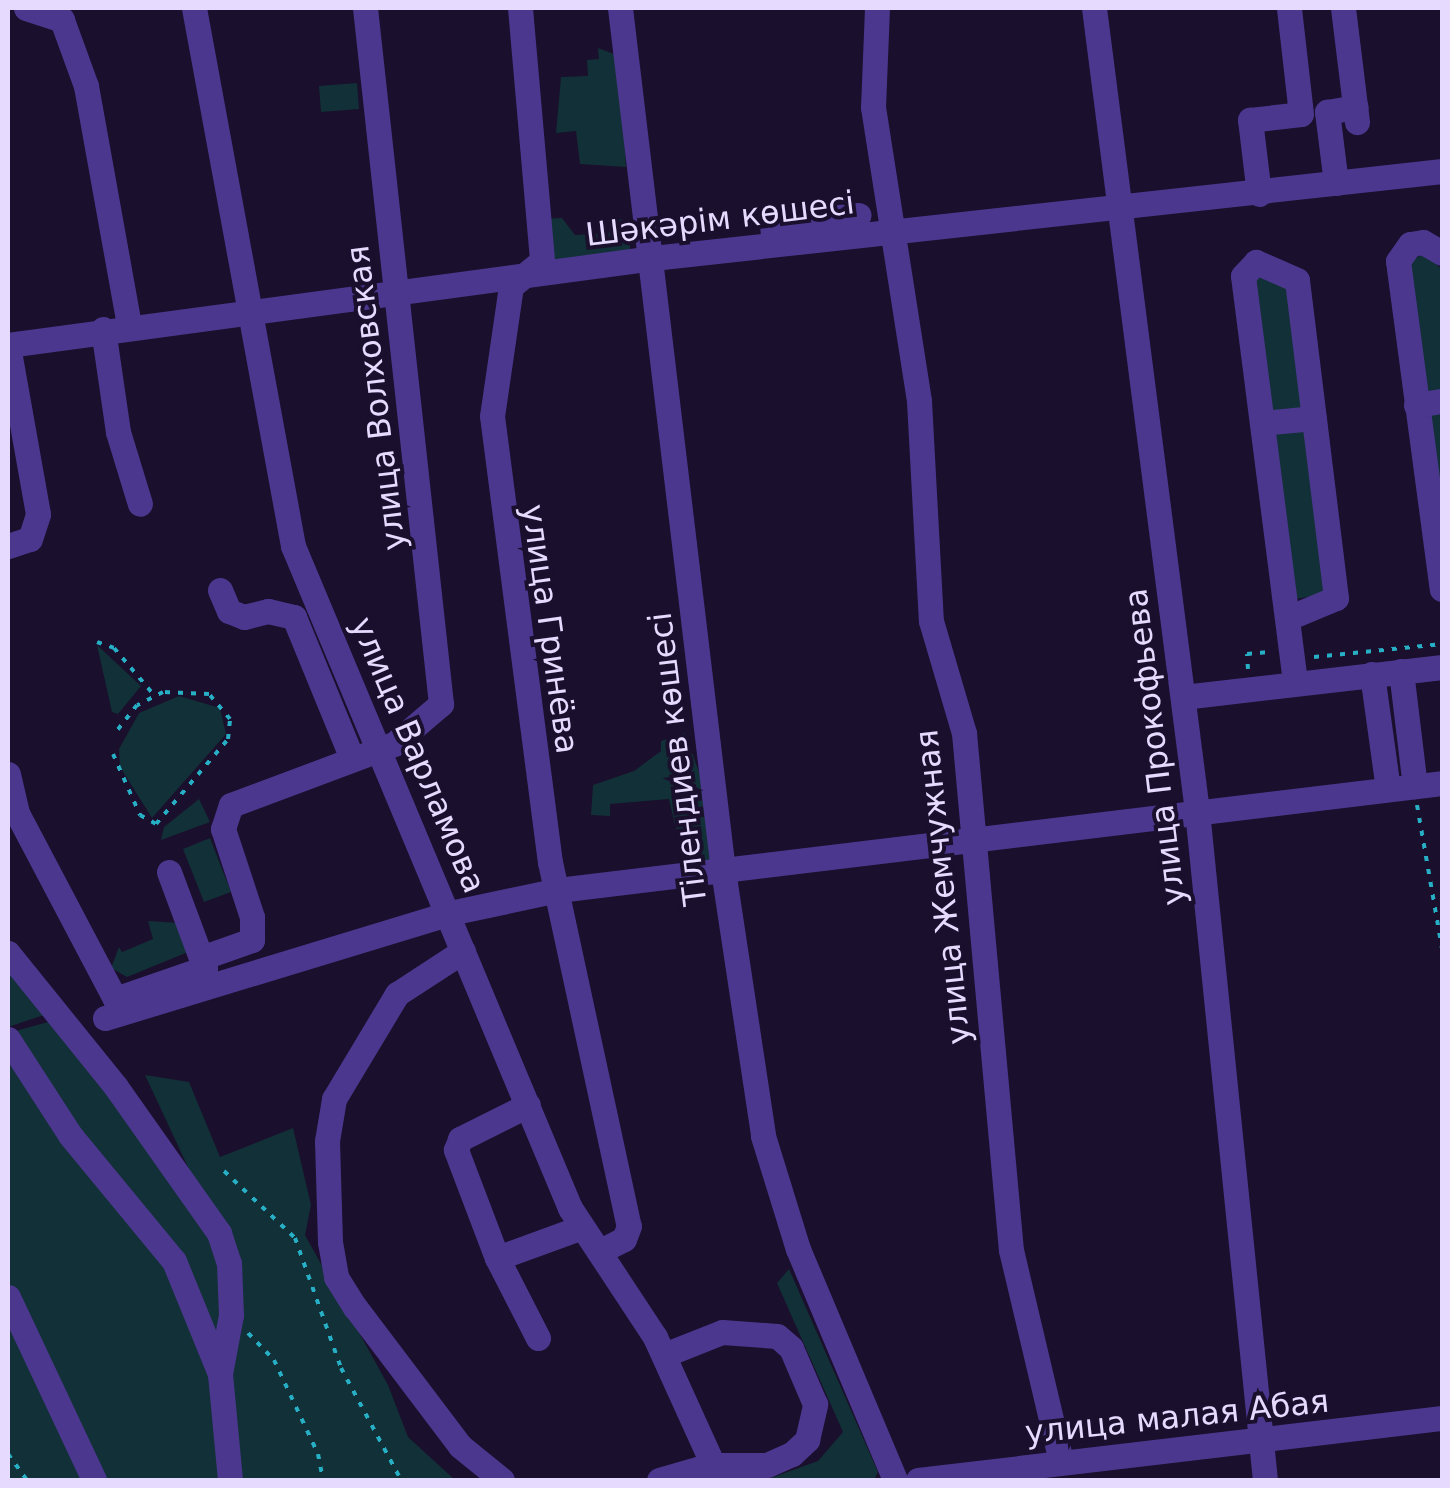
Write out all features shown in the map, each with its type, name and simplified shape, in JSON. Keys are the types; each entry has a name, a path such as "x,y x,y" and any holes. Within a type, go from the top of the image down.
{"street":[{"path":"26,8 62,20 86,86 129,325"},
{"name":"улица Варламова","path":"194,8 253,310 293,546 582,1227 664,1356 716,1473"},
{"name":"улица Волховская","path":"201,958 252,940 244,896 223,829 232,805 380,747 432,718 443,688 365,8"},
{"name":"улица Гринёва","path":"520,8 542,262 532,276 511,286 492,416 501,526 558,890 629,1226 624,1239 599,1252"},
{"name":"Тілендиев көшесі","path":"620,8 653,258 723,870 763,1136 798,1249 895,1480"},
{"name":"улица Жемчужная","path":"877,8 873,108 919,401 932,621 964,733 1011,1250 1061,1462"},
{"name":"улица Прокофьева","path":"1094,8 1198,811 1265,1480"},
{"path":"1259,194 1250,120 1300,114 1289,8"},
{"path":"1336,183 1328,112 1356,115 1344,8"},
{"name":"Шәкәрім көшесі","path":"8,345 129,325 653,258 1442,171"},
{"path":"774,244 772,224 859,216"},
{"path":"1442,252 1423,242 1410,244 1398,262 1442,589"},
{"path":"1288,618 1336,598 1297,280 1256,262 1242,276 1295,683"},
{"path":"103,329 118,432 140,504"},
{"path":"8,345 38,514 30,539 8,546"},
{"path":"1416,405 1442,401"},
{"path":"1262,423 1314,418"},
{"path":"220,590 229,610 244,617 268,610 294,617 351,756"},
{"path":"1183,696 1442,666"},
{"path":"1401,671 1415,786"},
{"path":"1372,674 1388,788"},
{"path":"8,774 17,813 115,999 205,968 168,872"},
{"path":"105,1018 450,912 558,890 1442,783"},
{"path":"220,905 244,896"},
{"path":"463,951 397,994 334,1099 327,1141 330,1242 336,1277 355,1307 460,1446 502,1480"},
{"path":"8,954 116,1087 219,1233 229,1263 230,1315 220,1374 230,1480"},
{"path":"8,1039 70,1134 174,1261 220,1374"},
{"path":"528,1105 460,1138 456,1150 497,1258 538,1338"},
{"path":"497,1258 582,1227"},
{"path":"8,1297 94,1480"},
{"path":"660,1480 767,1466 792,1454 814,1422 810,1387 791,1348 778,1336 753,1330 722,1332 664,1356"},
{"name":"улица малая Абая","path":"918,1480 1442,1418"}],"path":[{"path":"97,642 114,648 154,695"},
{"path":"1248,689 1247,654 1311,648 1312,657 1442,644"},
{"path":"113,754 140,815 156,824 228,738 227,710 209,694 154,695 116,732"},
{"path":"1415,786 1442,948"},
{"path":"224,1171 295,1238 341,1368 403,1480"},
{"path":"230,1315 274,1360 318,1454 323,1480"},
{"path":"8,1454 27,1480"}],"green space":[{"path":"598,48 619,56 626,167 580,164 576,131 556,133 561,77 588,76 587,60 599,59"},
{"path":"357,83 359,109 321,112 319,86"},
{"path":"562,218 575,235 609,233 609,219 628,220 631,261 546,274 544,219"},
{"path":"1426,252 1442,270 1442,393 1423,397 1407,263"},
{"path":"1263,271 1287,281 1302,408 1270,415 1253,284"},
{"path":"1442,410 1442,539 1429,412"},
{"path":"1306,424 1326,594 1295,599 1271,431"},
{"path":"97,645 141,686 118,714 112,712"},
{"path":"179,696 220,708 226,734 152,818 120,767 119,749 139,713"},
{"path":"685,733 708,797 711,861 682,855 669,799 610,804 610,816 591,815 593,785 634,771 661,751 661,741"},
{"path":"199,799 210,822 161,840 164,827"},
{"path":"210,838 231,892 204,902 183,849"},
{"path":"148,921 180,923 188,952 127,977 111,968 119,947 122,952 153,939"},
{"path":"8,966 47,1014 8,1027"},
{"path":"59,1019 216,1227 145,1075 189,1082 220,1157 293,1128 311,1205 305,1235 388,1385 408,1437 455,1480 8,1480 8,1033"},
{"path":"789,1269 878,1472 874,1480 765,1480 818,1461 843,1432 777,1283"}]}
